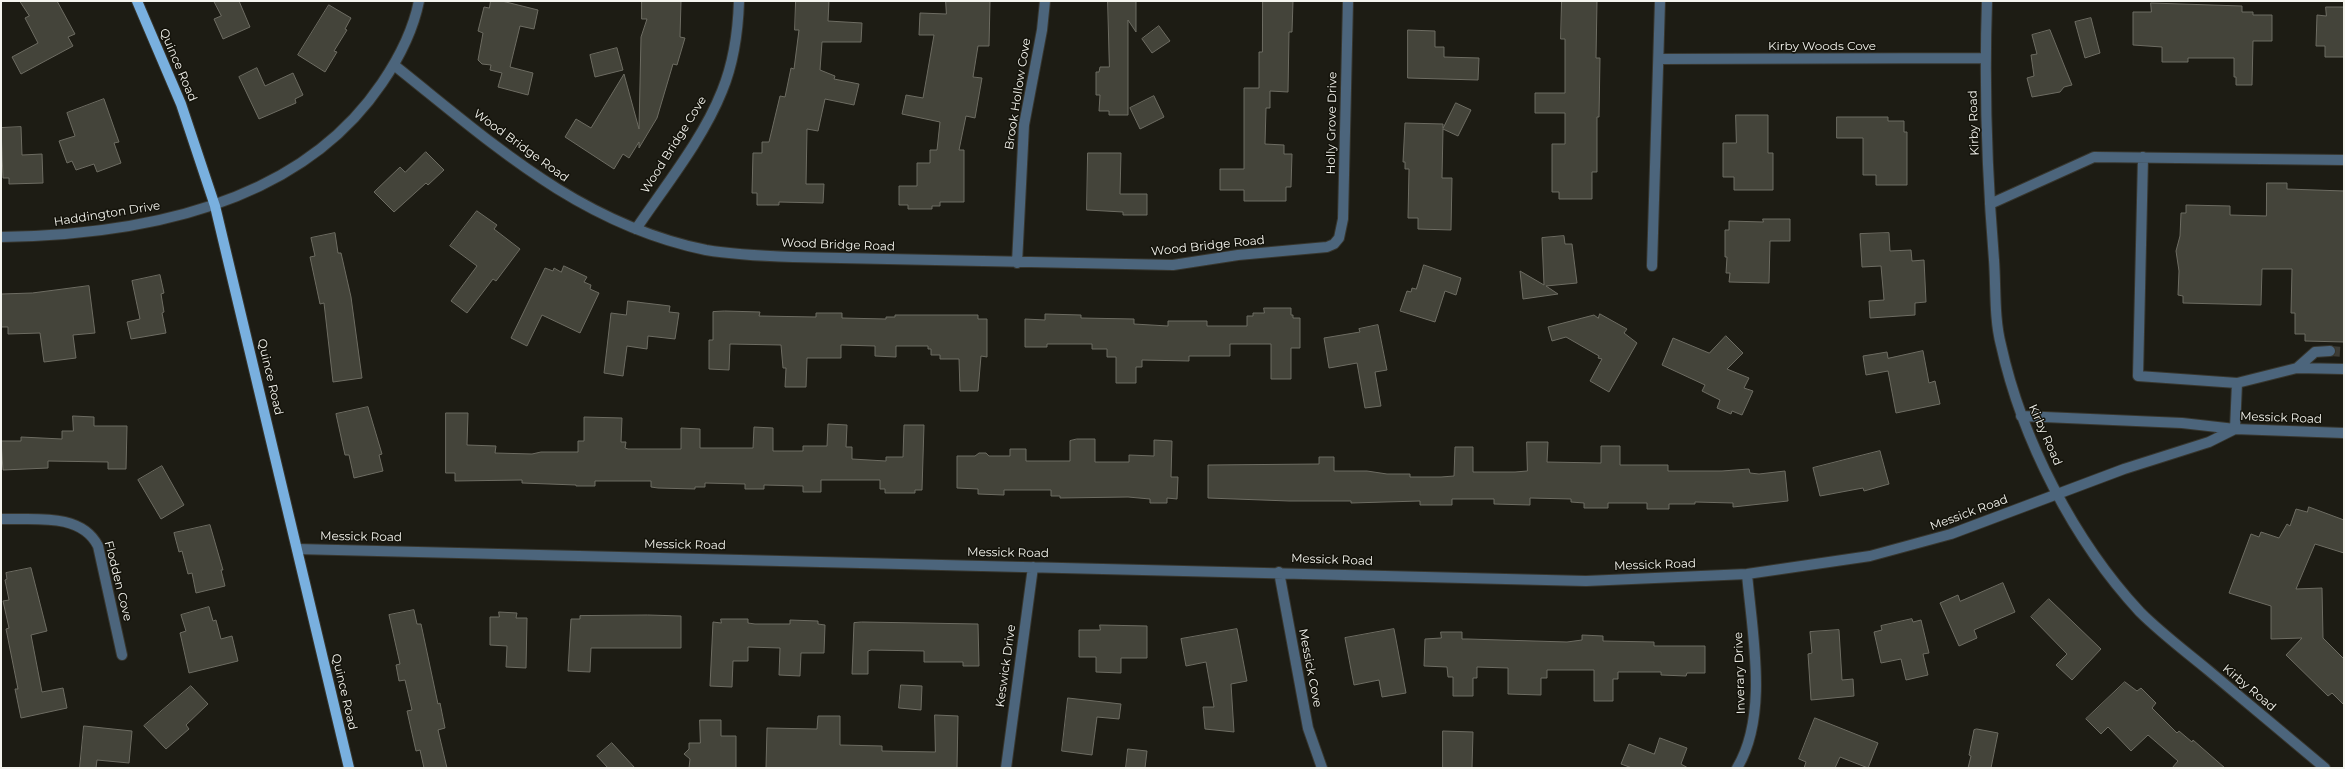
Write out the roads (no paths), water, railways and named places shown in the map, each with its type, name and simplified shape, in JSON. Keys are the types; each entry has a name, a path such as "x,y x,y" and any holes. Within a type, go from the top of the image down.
{"main road":[{"name":"Quince Road","path":"137,1 181,104 215,206 349,768"}],"street":[{"name":"Haddington Drive","path":"1,237 61,235 152,222 215,206 265,184 323,147 354,120 394,65 410,34 419,1"},
{"name":"Wood Bridge Cove","path":"636,229 696,140 722,92 734,53 739,1"},
{"name":"Brook Hollow Cove","path":"1018,263 1024,125 1042,30 1045,1"},
{"name":"Holly Grove Drive","path":"1334,244 1339,238 1343,219 1348,1"},
{"path":"1652,266 1660,1"},
{"name":"Kirby Road","path":"1987,1 1985,58 1990,204 2000,343 2021,416 2058,493 2096,557 2142,613 2325,768"},
{"name":"Kirby Woods Cove","path":"1659,59 1985,58"},
{"name":"Wood Bridge Road","path":"394,65 543,181 570,198 636,229 680,243 734,254 1018,263 1173,265 1267,252 1318,249 1334,244"},
{"path":"1990,204 2094,157 2344,160"},
{"path":"2143,157 2138,376 2237,383 2297,368 2344,370"},
{"path":"2297,368 2315,352 2330,351"},
{"path":"2021,416 2113,419 2235,429 2237,383"},
{"name":"Messick Road","path":"297,549 1279,572 1586,581 1747,574 1827,564 1912,546 1959,532 2124,468 2209,442 2235,429 2344,433"},
{"name":"Flodden Cove","path":"1,519 60,521 81,527 90,533 98,546 122,655"},
{"name":"Keswick Drive","path":"1006,768 1033,567"},
{"name":"Messick Cove","path":"1279,572 1308,728 1322,768"},
{"name":"Inverary Drive","path":"1737,768 1748,743 1756,702 1747,574"}],"tunnel":[{"path":"2330,351 2344,352"}]}
